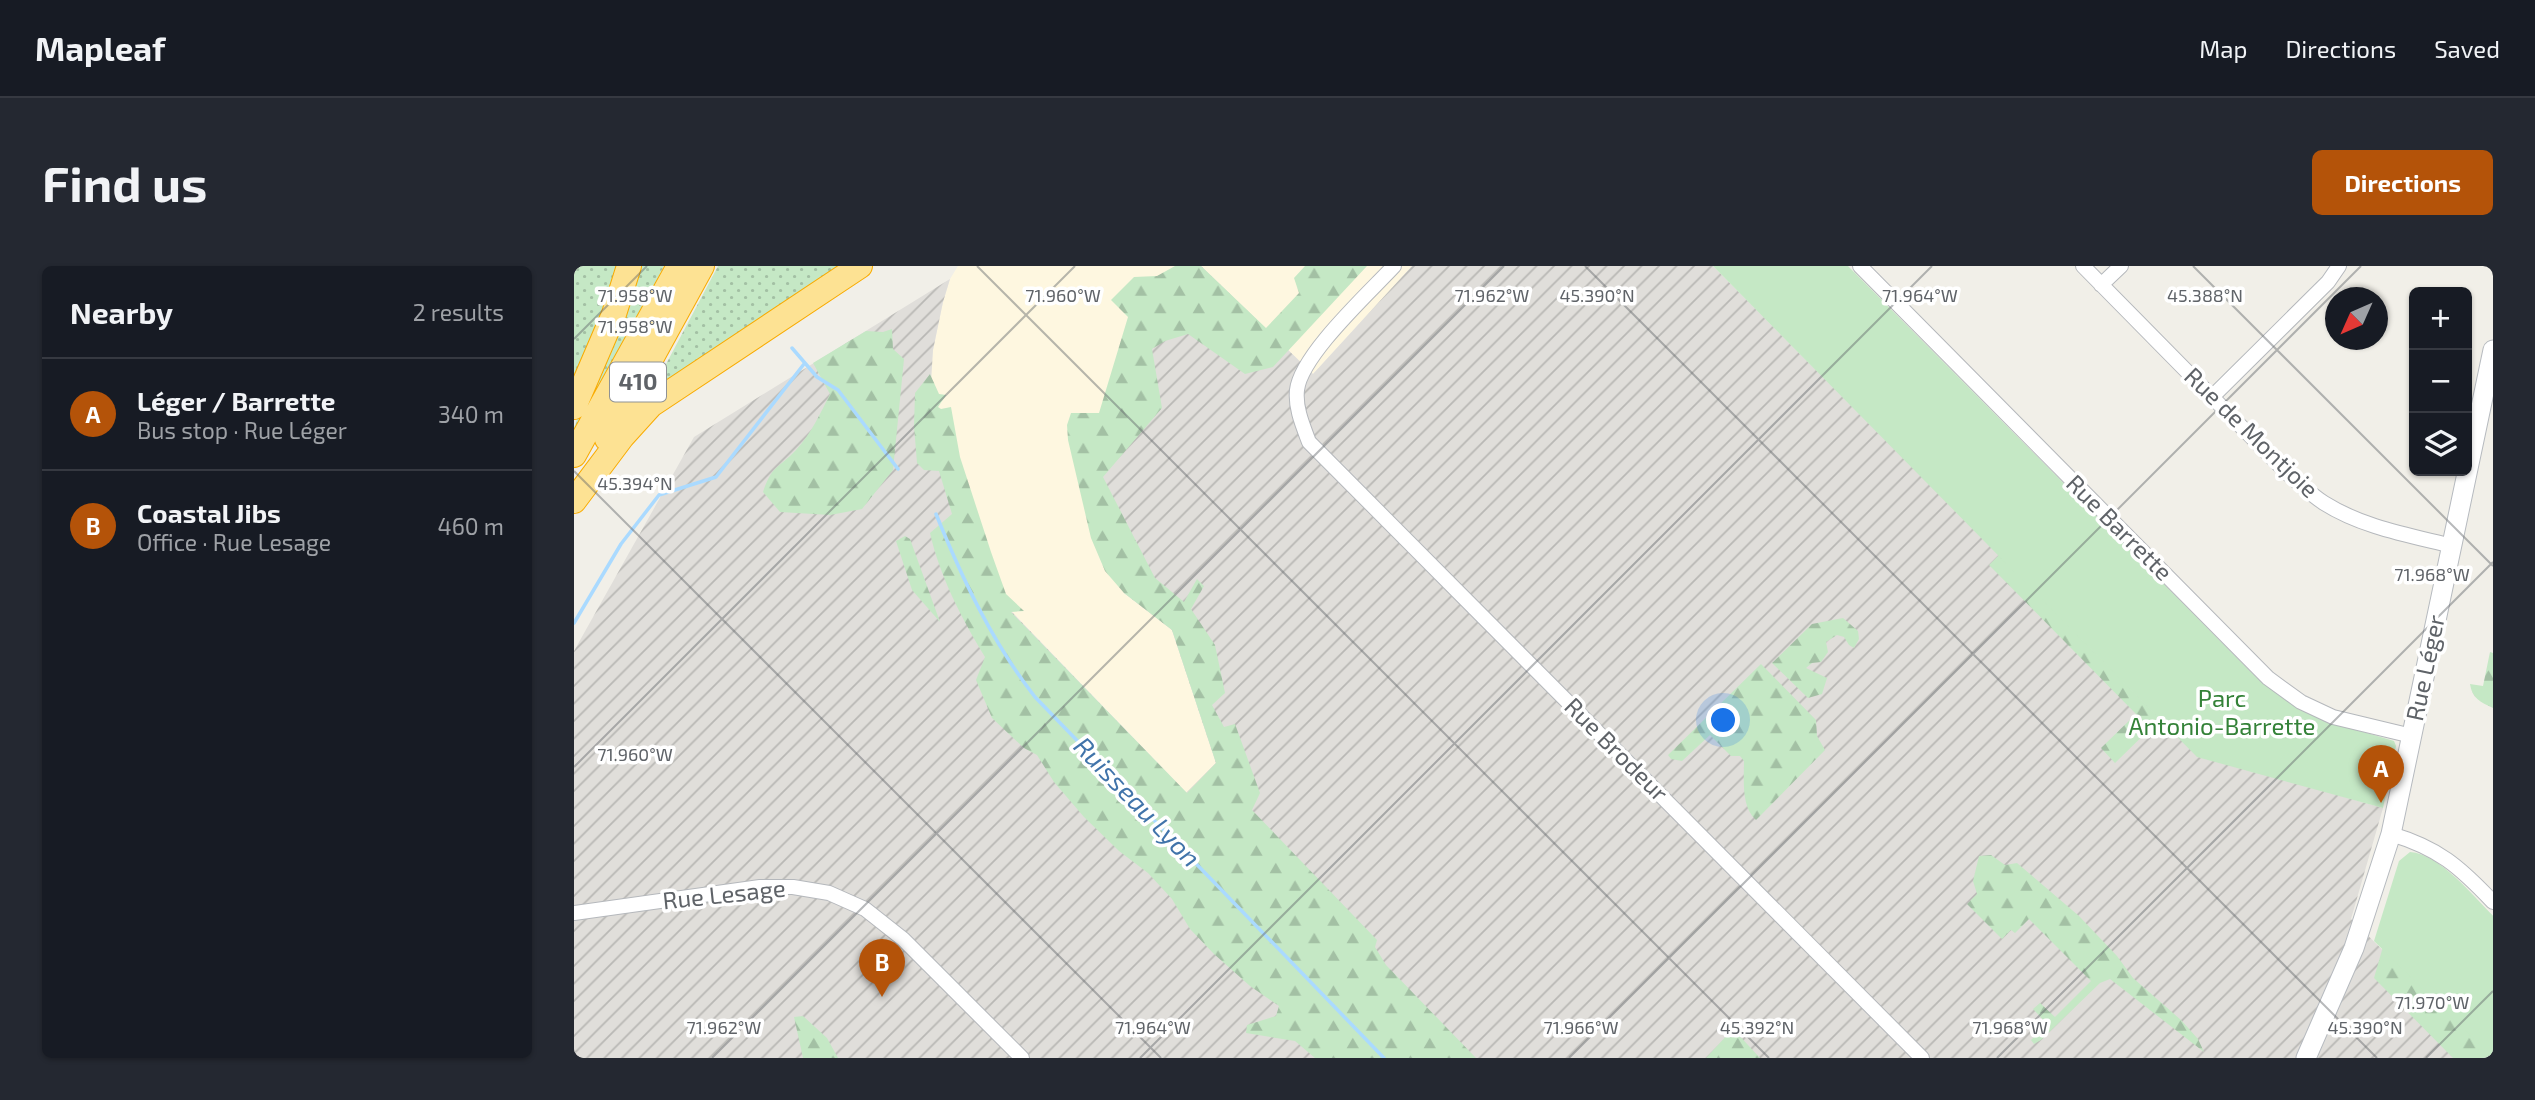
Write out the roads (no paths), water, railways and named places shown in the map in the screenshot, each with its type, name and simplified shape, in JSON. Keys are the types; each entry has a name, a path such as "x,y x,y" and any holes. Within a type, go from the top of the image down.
{"highway":[{"path":"574,407 614,314 629,266"},
{"name":"410","path":"574,456 679,266"},
{"name":"410","path":"574,499 702,266"},
{"path":"574,499 651,405 860,266"}],"street":[{"name":"Rue Brodeur","path":"1394,266 1318,348 1305,366 1297,390 1301,422 1310,442 1922,1058"},
{"name":"Rue Barrette","path":"1860,266 2267,678 2301,702 2333,717 2412,736"},
{"name":"Rue de Montjoie","path":"2083,266 2286,472 2323,502 2342,513 2381,528 2452,546"},
{"path":"2101,285 2121,266"},
{"path":"2212,397 2328,282 2339,266"},
{"name":"Rue Léger","path":"2306,1058 2354,947 2390,834 2493,350"},
{"path":"2390,834 2421,844 2444,856 2493,902"},
{"name":"Rue Lesage","path":"574,913 760,887 793,887 829,893 865,909 886,925 926,961 1022,1058"}],"waterway":[{"name":"Ruisseau Lyon","path":"792,348 817,377 838,390 898,469"},
{"path":"574,623 621,544 659,495 716,477 804,364"},
{"name":"Ruisseau Lyon","path":"936,514 979,609 1005,654 1035,697 1384,1058"}],"place":[{"name":"Léger / Barrette","path":"2381,803"},
{"name":"Coastal Jibs","path":"882,997"}],"park label":[{"name":"Parc Antonio-Barrette","path":"2222,713"}]}
